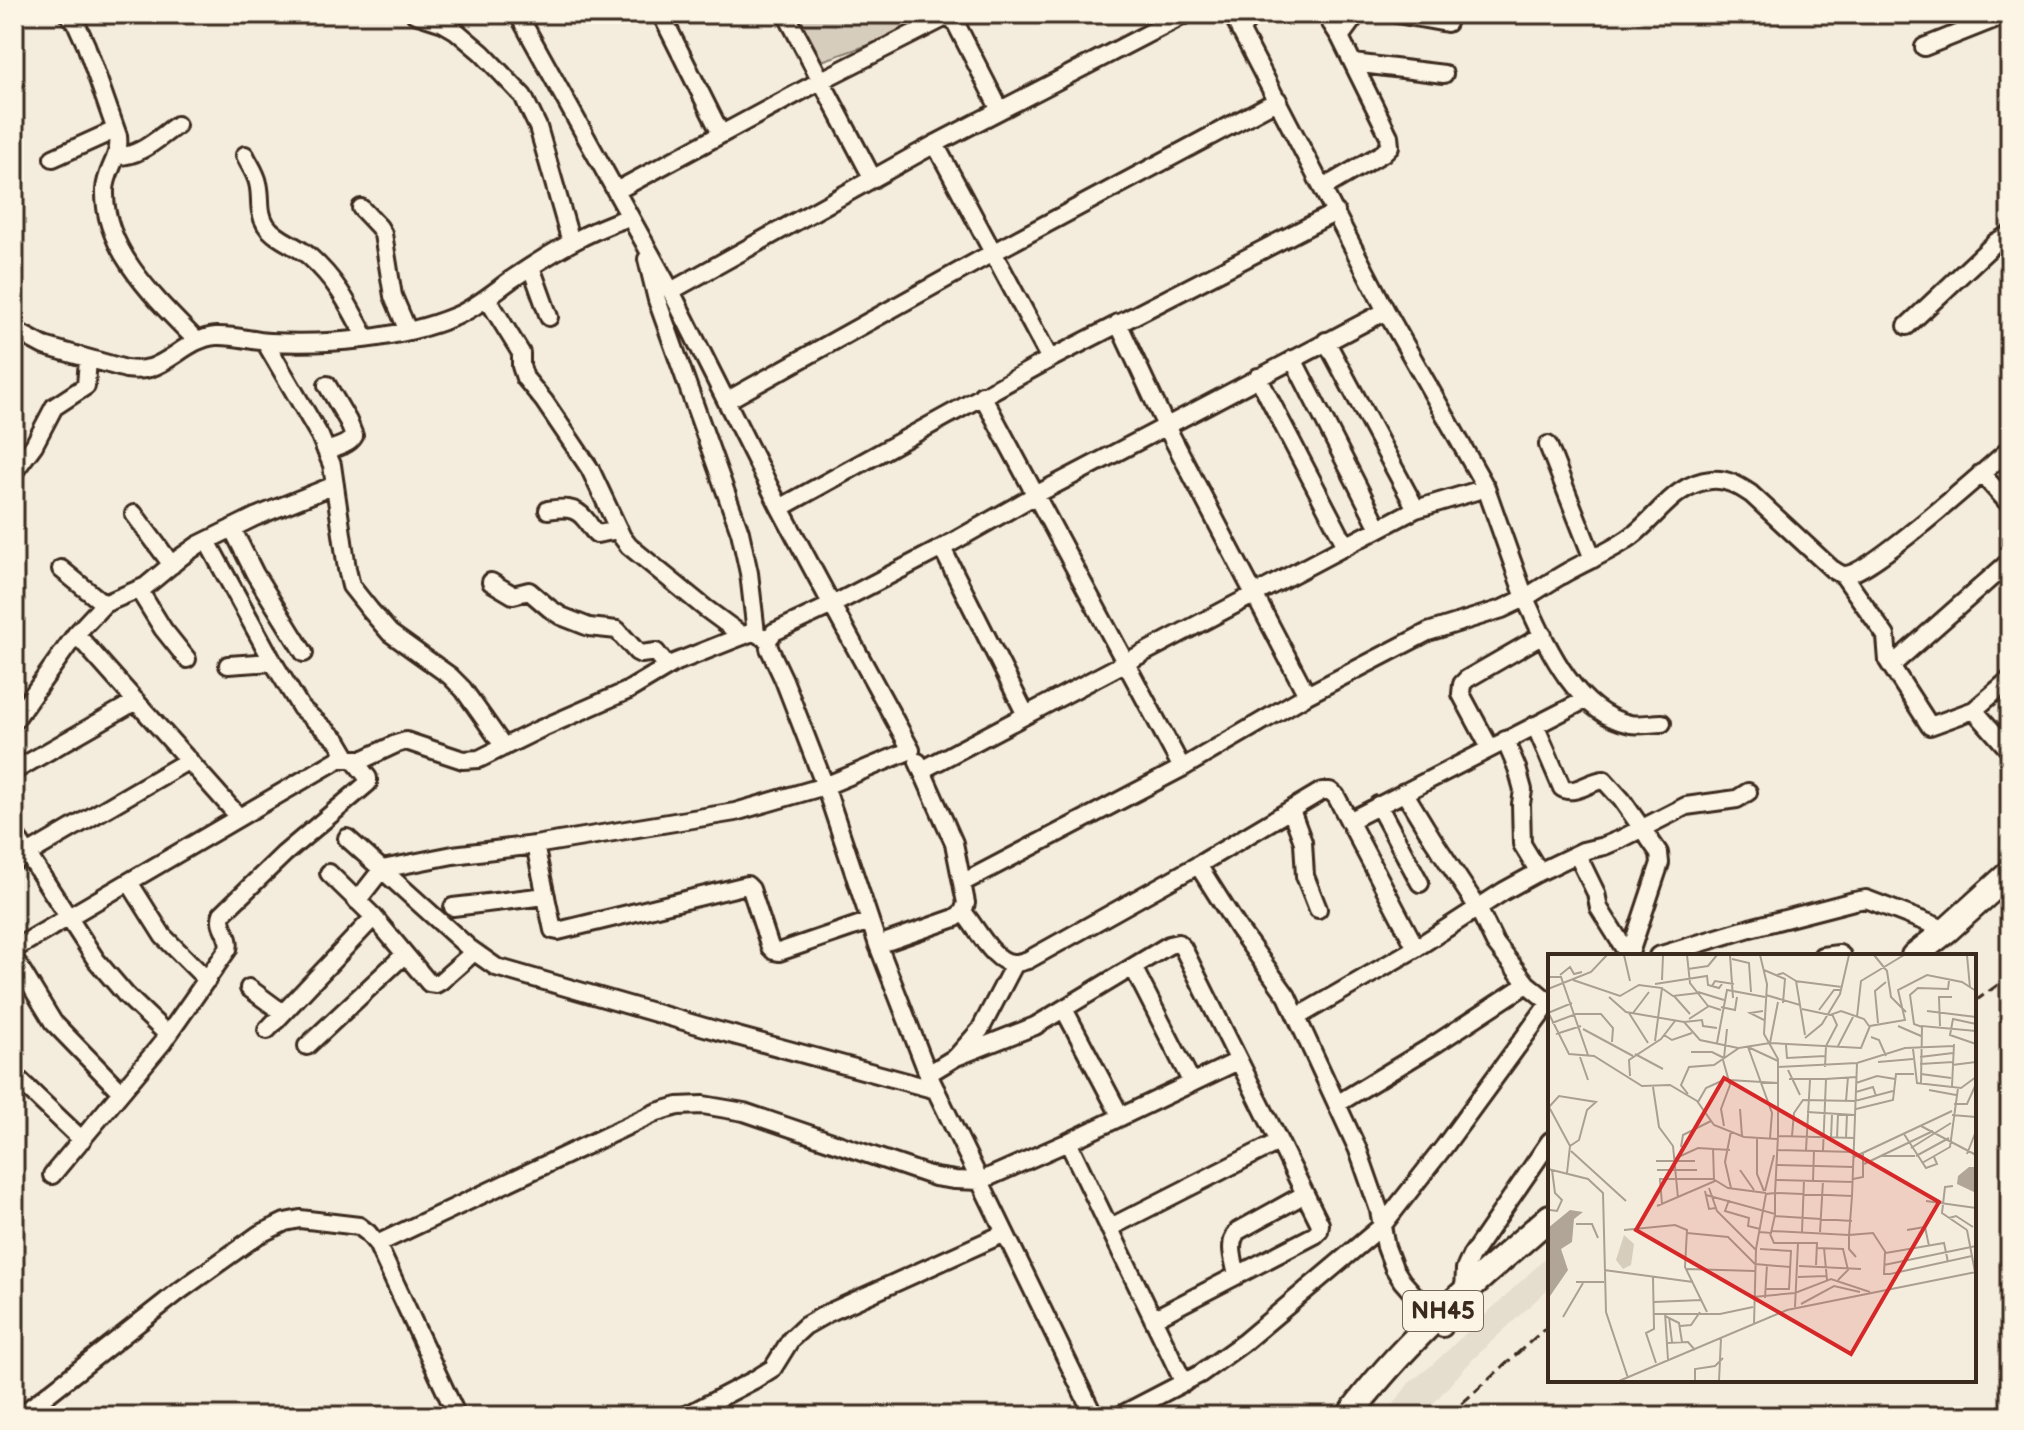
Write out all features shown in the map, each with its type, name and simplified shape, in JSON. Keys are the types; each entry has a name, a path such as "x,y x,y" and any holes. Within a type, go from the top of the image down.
{"highway":[{"path":"1917,954 2010,873"},
{"name":"NH45","path":"1367,1416 1464,1292 1548,1219"},
{"name":"NH45","path":"1349,1416 1380,1377 1439,1324 1548,1238"}],"street":[{"path":"68,14 82,34 119,143 105,187 111,232 144,285 197,341"},
{"path":"415,14 455,30 523,96 538,127 571,242"},
{"path":"518,14 671,291 780,508 922,770 954,843 966,903 963,912 955,918 878,945"},
{"path":"661,14 721,134"},
{"path":"786,14 873,179"},
{"path":"616,191 952,14 1000,110"},
{"path":"671,291 935,144 1186,14"},
{"path":"1232,14 1386,311 1486,488 1525,598 1550,651 1585,700 1602,713 1631,724 1662,723"},
{"path":"1240,31 1252,14"},
{"path":"1323,188 1390,146 1389,136 1340,37 1325,14"},
{"path":"1340,37 1357,14"},
{"path":"1397,14 1447,23"},
{"path":"1924,47 1982,18 2007,14"},
{"path":"1353,63 1444,74"},
{"path":"728,400 994,252 1278,100"},
{"path":"117,156 139,151 177,125"},
{"path":"53,158 115,130"},
{"path":"935,144 1050,359"},
{"path":"245,155 258,181 259,212 264,223 277,236 306,254 332,279 344,295 366,338"},
{"path":"361,208 383,234 393,296 408,331"},
{"path":"780,508 982,395 1336,212"},
{"path":"14,330 44,346 139,370 150,368 208,337 243,337 265,342 366,338 408,331 469,310 571,242 630,217"},
{"path":"1907,326 1996,242 2010,234"},
{"path":"643,242 657,300 740,532 749,573 756,636"},
{"path":"531,267 549,317"},
{"path":"487,298 521,353 525,378 590,469 629,546 705,608 756,636 769,648 825,786 878,945 928,1074 1094,1416"},
{"path":"14,949 333,761 364,759 406,741 469,761 479,759 627,691 667,666 774,632 832,605 1386,311"},
{"path":"1118,323 1166,426 1307,695"},
{"path":"1326,341 1416,509"},
{"path":"265,342 320,436 332,465 351,586 390,633 450,676 463,689 504,747"},
{"path":"14,472 34,445 54,407 86,386 88,359"},
{"path":"1293,359 1379,528"},
{"path":"1258,377 1346,546"},
{"path":"326,451 352,440 354,436 327,385"},
{"path":"982,395 1182,768"},
{"path":"1548,445 1593,559"},
{"path":"1843,575 1857,571 1901,542 2010,449"},
{"path":"1981,473 2010,505"},
{"path":"962,883 1182,768 1307,695 1428,632 1502,609 1525,598 1633,536 1679,493 1711,480 1725,481 1751,494 1832,569 1843,575 1886,636 1888,661 1930,726 1974,710 2010,679"},
{"path":"14,721 76,634 104,604 139,590 190,551 232,528 335,485"},
{"path":"922,770 1416,509 1486,488"},
{"path":"548,510 572,509 584,517 597,534 619,530"},
{"path":"134,514 172,565"},
{"path":"232,528 255,574 304,653"},
{"path":"52,1175 168,1035 207,980 230,944 220,922 222,914 274,863 368,783 368,778 338,741 301,708 207,541"},
{"path":"942,548 1026,715"},
{"path":"1891,666 2010,561"},
{"path":"61,569 104,604"},
{"path":"491,582 513,595 529,591 561,616 589,627 617,630 637,652 656,652 667,666"},
{"path":"139,590 163,629 187,659"},
{"path":"76,634 239,817"},
{"path":"1539,872 1522,844 1523,790 1517,768 1461,694 1462,684 1467,679 1543,635"},
{"path":"228,665 273,662"},
{"path":"1349,821 1585,700"},
{"path":"14,771 136,701"},
{"path":"1974,710 2010,751"},
{"path":"1535,725 1562,788 1572,791 1604,780 1659,853 1661,859 1630,954"},
{"path":"357,901 382,869 453,855 535,845 735,812 825,786 911,750"},
{"path":"20,858 189,760"},
{"path":"963,912 995,955 1004,962 1028,960 1322,791 1330,791 1336,796 1416,948"},
{"path":"1404,792 1478,908 1495,943 1527,984 1548,1001"},
{"path":"1297,1017 1539,872 1577,854 1604,846 1686,806 1737,799 1748,792"},
{"path":"1378,805 1420,883"},
{"path":"1291,810 1303,842 1307,884 1318,909"},
{"path":"14,833 20,858 68,918 96,960 168,1035"},
{"path":"347,838 474,952 496,967 936,1090"},
{"path":"535,845 553,930 747,885 774,951 779,952 870,921"},
{"path":"1577,854 1596,893 1599,908 1628,954"},
{"path":"1198,865 1287,996 1358,1150 1379,1210 1386,1247 1394,1268 1439,1324"},
{"path":"329,873 374,917 429,983 441,981 474,952"},
{"path":"129,882 163,936 207,980"},
{"path":"453,907 546,896"},
{"path":"1665,954 1860,900 1947,930"},
{"path":"267,1030 374,917"},
{"path":"928,1074 956,1057 1035,1026 1169,945 1178,943 1183,948 1320,1224 1315,1235 1153,1319"},
{"path":"307,1046 404,955"},
{"path":"14,958 53,1022 121,1092"},
{"path":"956,1057 980,1030 1015,963"},
{"path":"1133,967 1192,1083"},
{"path":"1337,1104 1527,984"},
{"path":"249,988 283,1013"},
{"path":"1119,1416 1200,1374 1243,1343 1382,1226 1548,1006"},
{"path":"1064,1009 1121,1117"},
{"path":"377,1244 657,1112 678,1106 703,1105 744,1112 935,1177 980,1181 1238,1061"},
{"path":"14,1075 82,1140"},
{"path":"1068,1142 1184,1383"},
{"path":"1109,1228 1278,1142"},
{"path":"1464,1292 1465,1269 1471,1256 1548,1144"},
{"path":"1237,1275 1232,1244 1238,1231 1305,1194"},
{"path":"20,1416 178,1292 258,1235 285,1222 300,1219 359,1226 377,1244 457,1416"},
{"path":"685,1416 773,1368 791,1339 805,1326 1005,1233"}],"shaded area":[{"path":"791,14 935,14 938,21 813,64"},
{"path":"1548,1256 1548,1289 1473,1359 1422,1416 1385,1416 1409,1383"}],"railway":[{"path":"1976,1001 2010,976"},
{"path":"1448,1416 1548,1326"}]}
